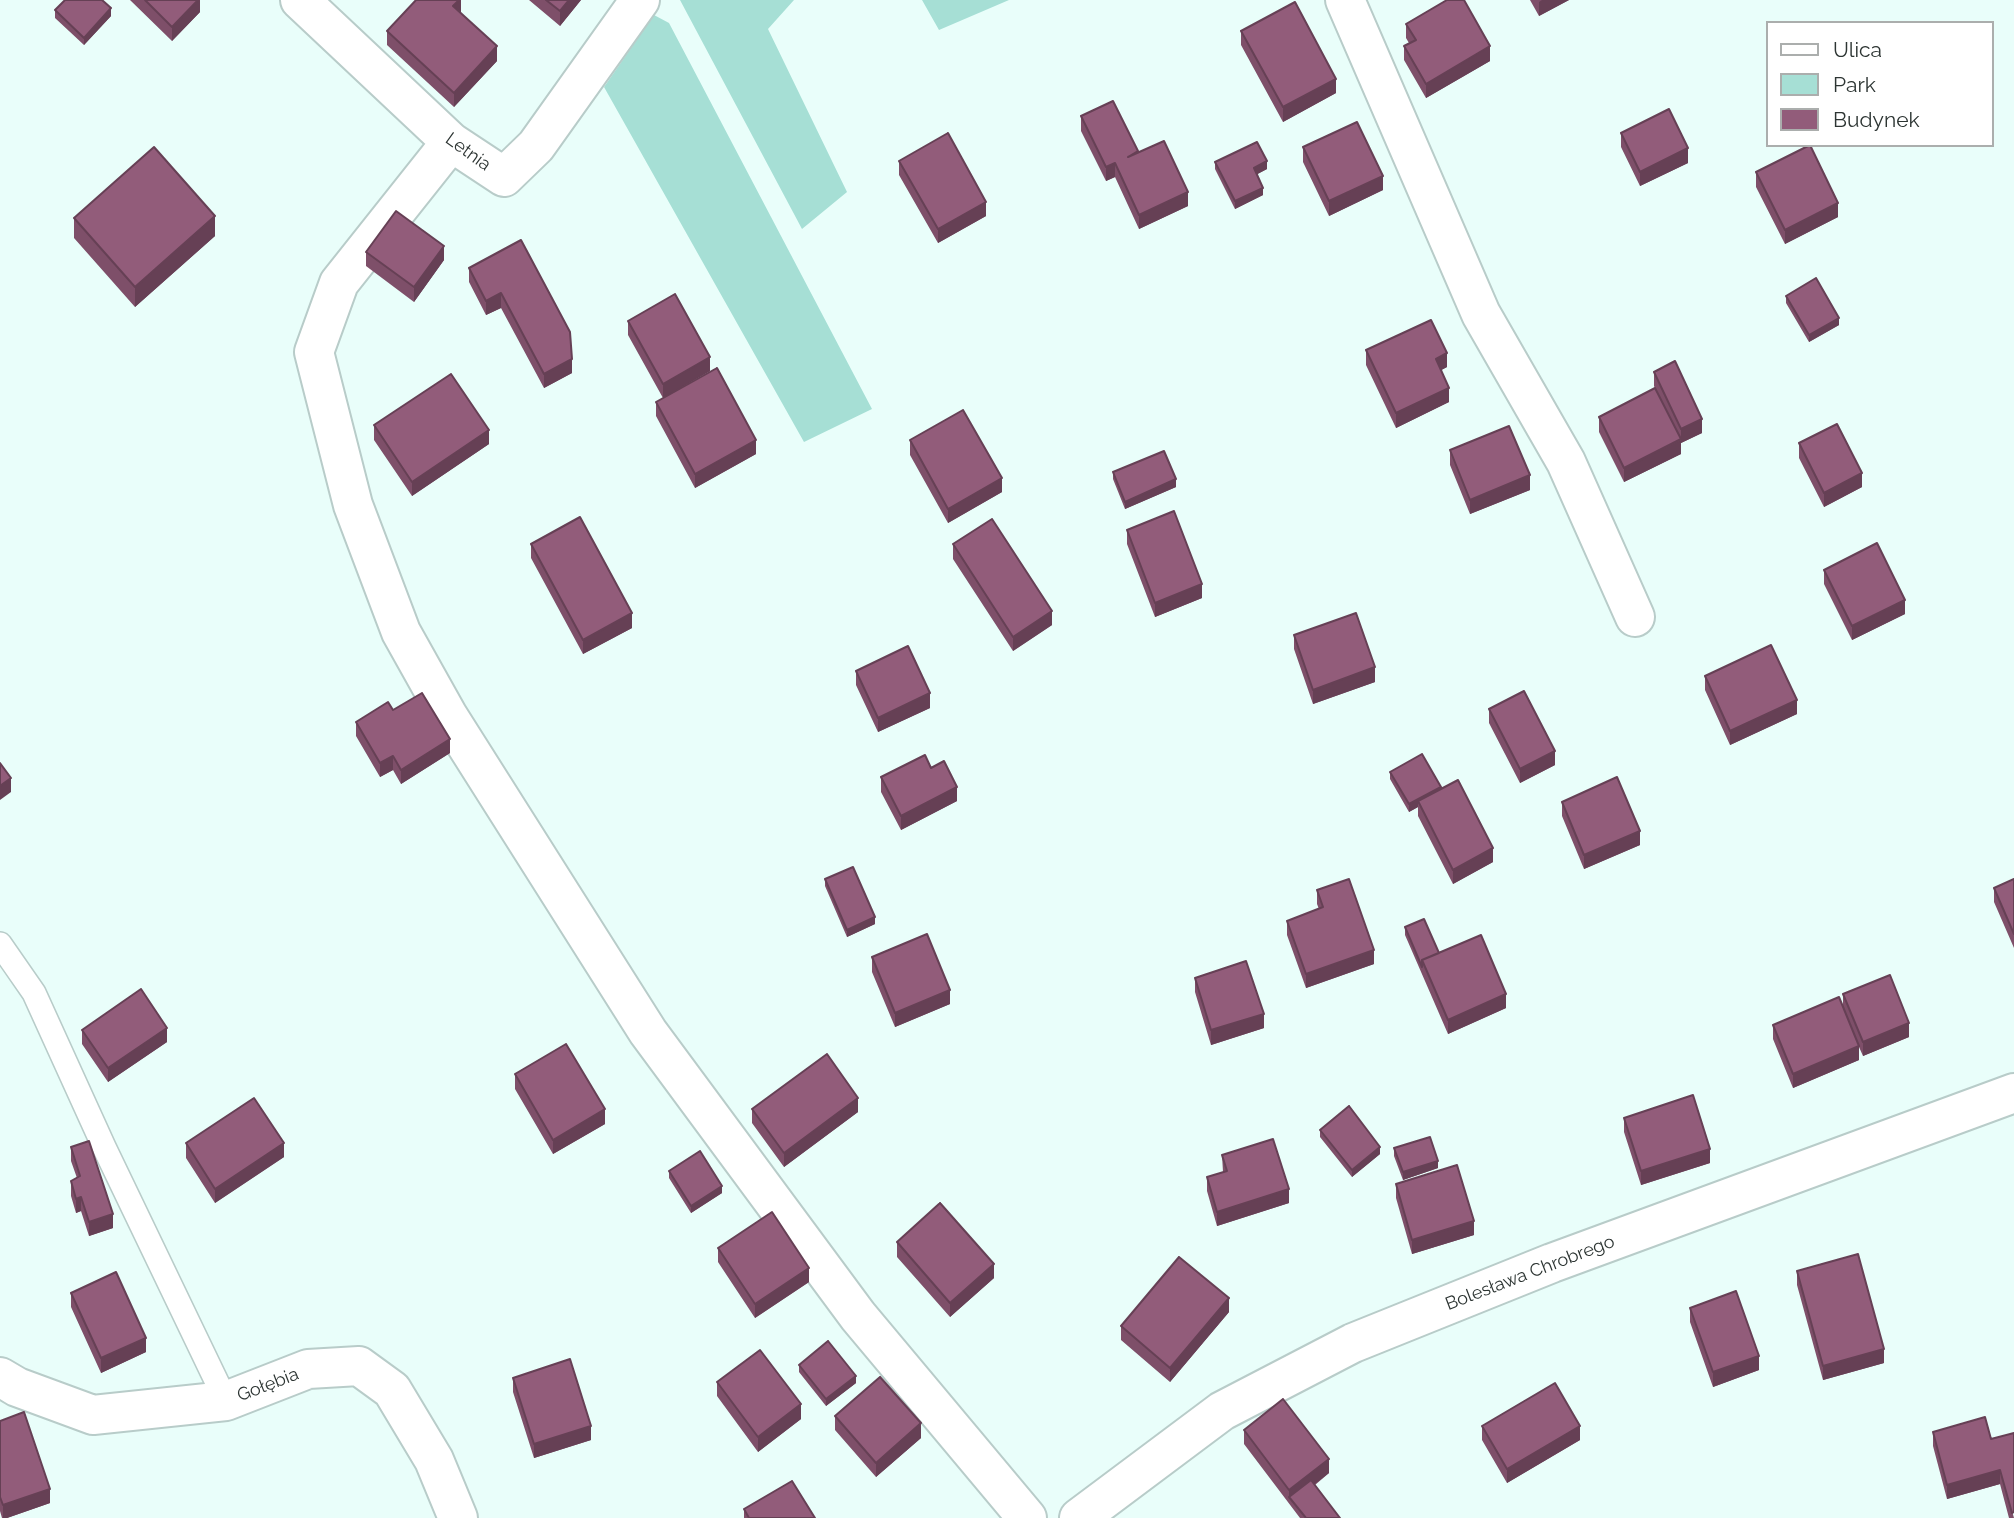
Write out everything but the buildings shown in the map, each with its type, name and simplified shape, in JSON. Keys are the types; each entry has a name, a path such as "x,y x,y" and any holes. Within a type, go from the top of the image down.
{"street":[{"name":"Letnia","path":"300,0 451,142 504,177 536,146 640,0"},
{"path":"1345,0 1481,314 1566,463 1634,617"},
{"path":"451,142 339,284 314,352 353,505 401,632 448,716 648,1032 858,1316 1027,1518"},
{"name":"Bolesława Chrobrego","path":"1079,1518 1222,1410 1353,1343 1552,1263 2014,1093"},
{"name":"Gołębia","path":"0,1377 17,1387 93,1415 226,1401 308,1369 359,1366 392,1390 434,1460 458,1518"}],"lane":[{"path":"0,944 34,993 104,1147 226,1401"}],"green space":[{"path":"680,0 794,0 768,29 847,192 802,229"},
{"path":"922,0 1009,0 939,30"},
{"path":"654,15 669,23 872,409 804,442 604,87"}]}
